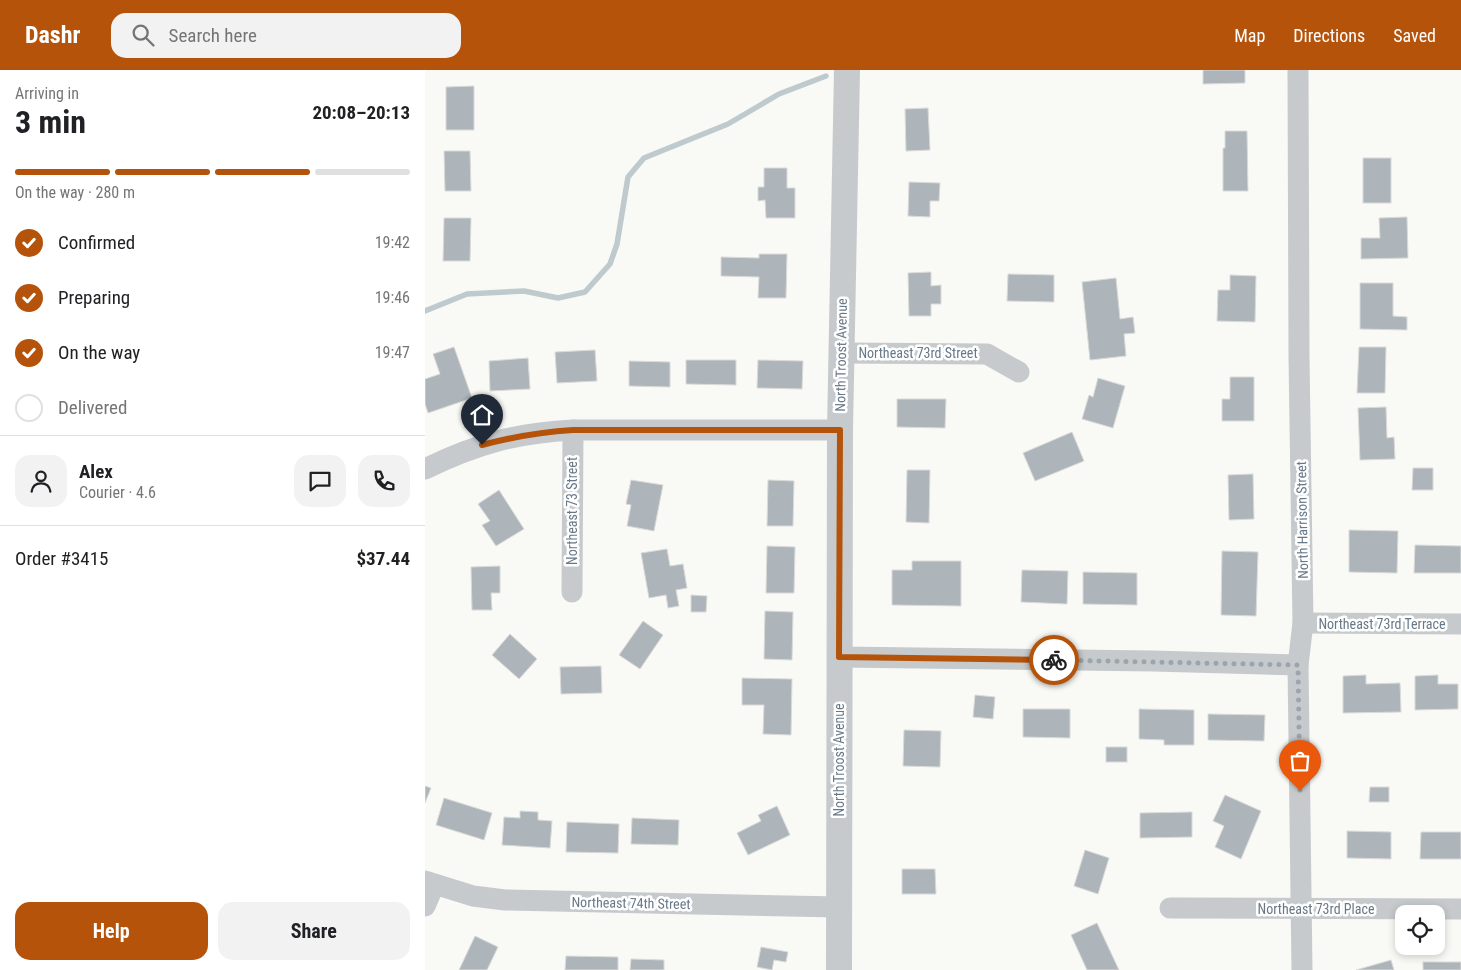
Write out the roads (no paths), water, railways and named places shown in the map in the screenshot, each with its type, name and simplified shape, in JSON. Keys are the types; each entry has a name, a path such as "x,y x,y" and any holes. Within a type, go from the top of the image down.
{"street":[{"name":"North Troost Avenue","path":"839,970 840,430 847,70"},
{"name":"North Harrison Street","path":"1298,70 1299,357 1303,623 1298,665 1303,909 1302,970"},
{"name":"Northeast 73rd Street","path":"841,353 987,354 1019,372"},
{"path":"425,469 452,456 497,441 543,432 573,430 840,430"},
{"name":"Northeast 73 Street","path":"572,592 573,430"},
{"name":"Northeast 73rd Terrace","path":"1303,623 1461,624"},
{"path":"839,657 1298,665"},
{"path":"425,906 429,883"},
{"name":"Northeast 74th Street","path":"429,883 473,896 505,900 839,907"},
{"name":"Northeast 73rd Place","path":"1170,908 1461,909"}],"waterway":[{"path":"425,311 467,294 524,291 558,298 585,292 610,264 617,244 628,177 644,158 728,124 779,94 826,76"}]}
